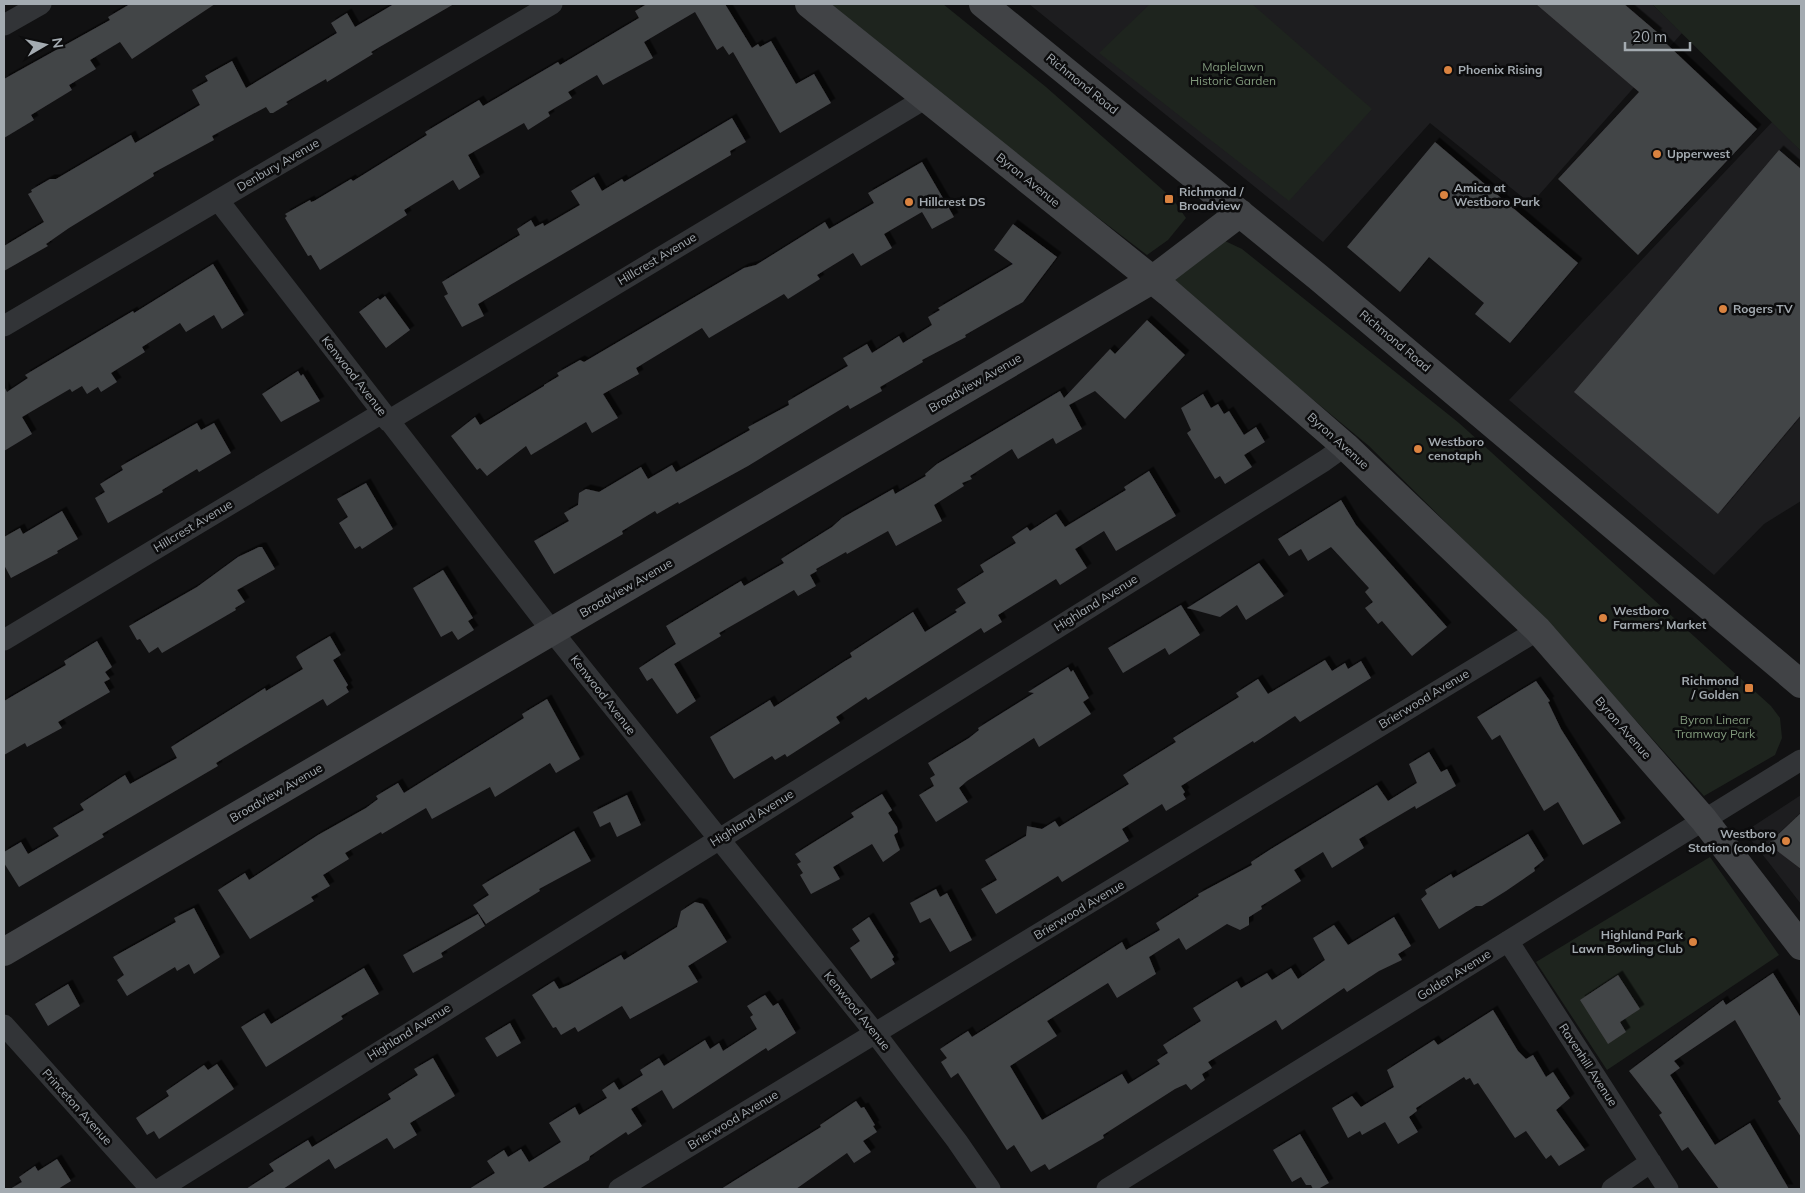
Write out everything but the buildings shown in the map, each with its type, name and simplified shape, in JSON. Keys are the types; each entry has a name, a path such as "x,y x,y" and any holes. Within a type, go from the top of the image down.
{"street":[{"path":"4,26 40,4"},
{"name":"Denbury Avenue","path":"4,326 552,4"},
{"name":"Byron Avenue","path":"809,4 1152,280 1344,446 1538,630 1704,820 1801,946"},
{"name":"Richmond Road","path":"983,4 1240,213 1801,684"},
{"name":"Hillcrest Avenue","path":"4,640 926,98"},
{"name":"Kenwood Avenue","path":"218,200 552,631 718,840 876,1033 957,1141 990,1189"},
{"name":"Broadview Avenue","path":"4,952 1152,280 1240,213"},
{"name":"Highland Avenue","path":"160,1189 1324,461 1344,446"},
{"name":"Brierwood Avenue","path":"619,1189 1538,630"},
{"name":"Golden Avenue","path":"1107,1189 1801,760"},
{"name":"Ravenhill Avenue","path":"1508,941 1668,1189"},
{"name":"Princeton Avenue","path":"4,1026 151,1189"},
{"path":"1612,1189 1651,1162"}],"shaded area":[{"path":"1029,4 1652,4 1682,33 1531,204 1430,123 1323,242"},
{"name":"Rogers TV","path":"1773,121 1801,151 1801,501 1764,524 1714,575 1509,400"},
{"path":"1801,795 1801,904 1748,836 1752,827"}],"green space":[{"path":"825,4 943,4 1046,87 1172,198 1186,218 1168,240 1147,255 941,98"},
{"name":"Maplelawn Historic Garden","path":"1150,4 1252,4 1372,109 1289,201 1099,53"},
{"path":"1652,4 1801,4 1801,151"},
{"name":"Byron Linear Tramway Park","path":"1225,241 1242,249 1459,423 1771,706 1780,718 1782,738 1775,755 1704,796 1556,632 1369,446 1171,282"},
{"path":"1710,857 1779,955 1607,1070 1536,962"}],"place":[{"name":"Phoenix Rising","path":"1448,70"},
{"name":"Upperwest","path":"1657,154"},
{"name":"Amica at Westboro Park","path":"1444,195"},
{"name":"Richmond / Broadview","path":"1169,199"},
{"name":"Hillcrest DS","path":"909,202"},
{"name":"Rogers TV","path":"1723,309"},
{"name":"Westboro cenotaph","path":"1418,449"},
{"name":"Westboro Farmers' Market","path":"1603,618"},
{"name":"Richmond / Golden","path":"1749,688"},
{"name":"Westboro Station (condo)","path":"1786,841"},
{"name":"Highland Park Lawn Bowling Club","path":"1693,942"}]}
